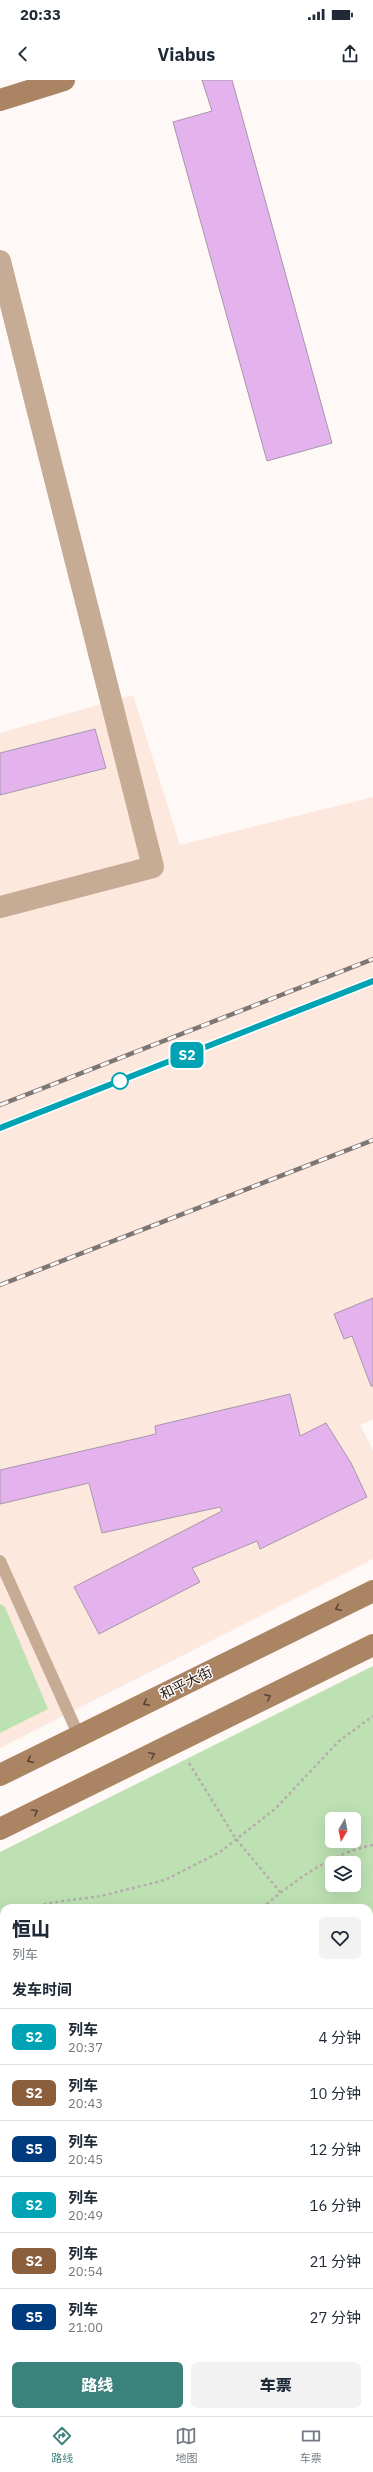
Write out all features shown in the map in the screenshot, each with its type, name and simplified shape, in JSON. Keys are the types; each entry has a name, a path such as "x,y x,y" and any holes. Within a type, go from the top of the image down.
{"main road":[{"path":"0,100 64,80"},
{"name":"和平大街","path":"0,1775 373,1591"},
{"path":"0,1829 373,1645"}],"street":[{"path":"0,261 153,867 0,907"}],"lane":[{"path":"0,1561 6,1587 78,1736"}],"path":[{"path":"46,1904 101,1896 165,1880 220,1852 275,1808 340,1741 373,1716"},
{"path":"177,1742 236,1839 281,1893"},
{"path":"267,1904 319,1865 360,1848 373,1845"}],"shaded area":[{"path":"133,695 180,845 373,797 373,1419 360,1425 373,1450 373,1559 0,1748 0,733"}],"green space":[{"path":"0,1604 5,1607 48,1709 0,1733"},
{"path":"373,1666 373,1904 0,1904 0,1852"}],"building":[{"path":"202,80 232,80 332,443 267,461 173,122 212,111"},
{"path":"95,729 106,768 0,795 0,753"},
{"path":"373,1298 373,1386 371,1386 352,1336 344,1339 334,1314"},
{"path":"290,1394 300,1436 326,1423 351,1463 367,1497 260,1549 257,1541 192,1568 200,1582 99,1634 74,1587 222,1511 220,1507 102,1533 89,1483 0,1504 0,1470 156,1434 155,1426"}],"railway":[{"path":"0,1105 373,959"},
{"path":"0,1128 373,981"},
{"path":"0,1285 373,1140"}],"train":[{"name":"S2","path":"0,1128 373,981"}]}
